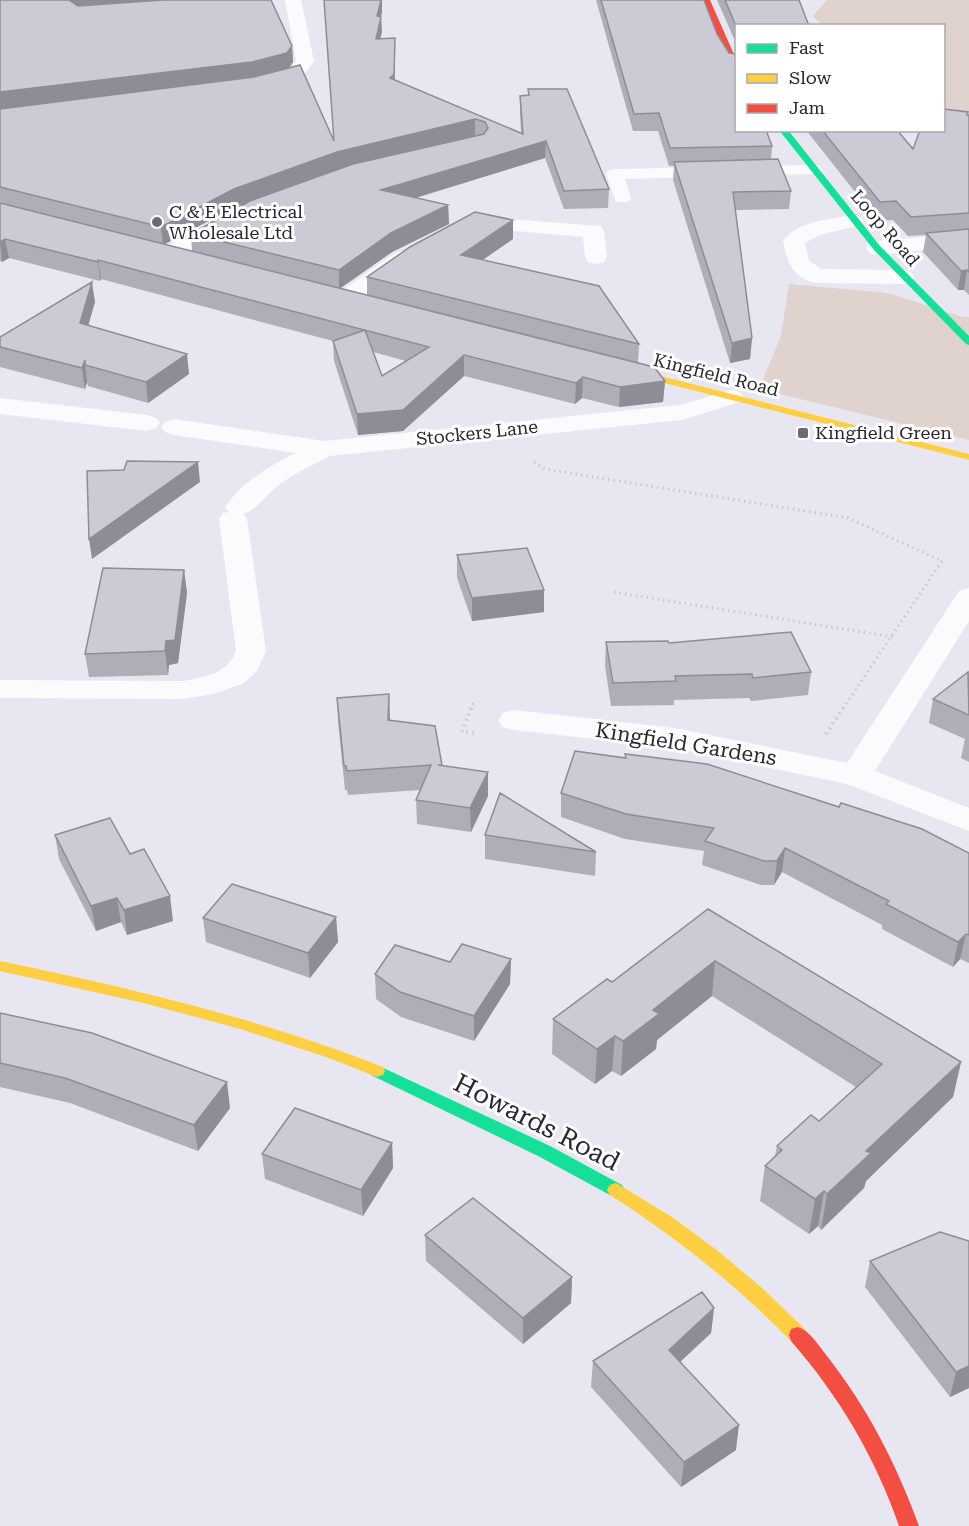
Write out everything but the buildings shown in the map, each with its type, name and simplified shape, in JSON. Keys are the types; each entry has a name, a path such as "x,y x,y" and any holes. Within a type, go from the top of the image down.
{"main road":[{"path":"707,0 727,49 735,62"},
{"name":"Loop Road","path":"785,132 853,221 903,278 969,342"},
{"path":"164,253 191,260"},
{"path":"340,298 368,305"},
{"name":"Kingfield Road","path":"606,366 969,457"},
{"name":"Howards Road","path":"0,966 123,992 197,1011 328,1052 422,1091 517,1137 588,1173 657,1214 719,1260 807,1342 838,1383 863,1424 909,1526"}],"street":[{"path":"244,87 295,75 305,61 291,0 278,1"},
{"path":"164,253 254,209"},
{"path":"451,232 471,221 593,231 596,257"},
{"path":"853,221 813,230 794,241 798,262 815,276 903,278"},
{"path":"877,248 969,239"},
{"path":"340,298 421,248"},
{"name":"Stockers Lane","path":"0,688 183,690 214,685 233,676 246,664 251,651 236,513 260,484 286,467 324,449 682,412 731,397"},
{"path":"0,406 147,423"},
{"path":"174,427 324,449"},
{"path":"856,775 969,597"},
{"name":"Kingfield Gardens","path":"514,720 675,738 856,775 969,820"}],"lane":[{"path":"621,198 615,174 814,170"}],"path":[{"path":"504,430 508,444 545,469 848,518 942,561 893,637 824,736"},
{"path":"614,592 893,637"},
{"path":"481,734 462,732 472,704 484,705"}],"shaded area":[{"path":"827,0 969,0 969,123 945,120 945,24 821,24 813,16"},
{"name":"Kingfield Green","path":"789,284 888,293 962,317 969,317 969,440 759,389 781,336"}],"traffic: fast":[{"path":"785,132 877,248 969,342"},
{"path":"377,1071 544,1151 616,1190"}],"traffic: slow":[{"path":"621,369 969,457"},
{"path":"0,966 238,1022 332,1053 377,1071"},
{"path":"616,1190 666,1222 712,1256 798,1335"}],"traffic: jam":[{"path":"707,0 727,49 735,62"},
{"path":"798,1335 832,1377 863,1425 889,1476 909,1526"}],"place":[{"name":"C & E Electrical Wholesale Ltd","path":"157,222"},
{"name":"Kingfield Green","path":"803,433"}]}
